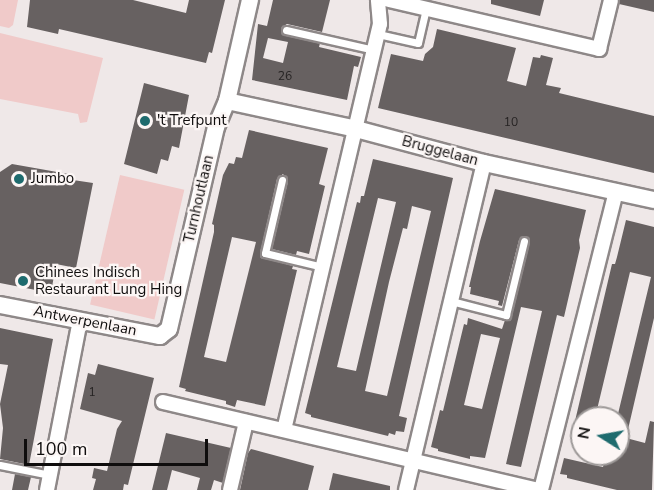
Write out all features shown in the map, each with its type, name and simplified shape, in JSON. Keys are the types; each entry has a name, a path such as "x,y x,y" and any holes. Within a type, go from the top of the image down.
{"street":[{"name":"Turnhoutlaan","path":"169,329 216,128 227,101 250,0"},
{"path":"284,430 378,34 380,24 378,0"},
{"path":"389,0 599,49 611,0"},
{"name":"Bruggelaan","path":"227,101 356,129 484,163 654,200"},
{"path":"406,490 484,163"},
{"path":"163,402 540,490 616,191"},
{"name":"Antwerpenlaan","path":"0,305 160,336 169,329"},
{"path":"47,490 80,320"},
{"path":"230,490 246,422"}],"lane":[{"path":"378,34 418,43 426,8"},
{"path":"286,30 374,50"},
{"path":"282,180 265,254 323,267"},
{"path":"451,301 506,315 524,241"},
{"path":"0,465 50,475"}],"shaded area":[{"path":"0,0 18,0 13,25 9,28 0,26"},
{"path":"0,33 103,58 87,122 80,123 78,114 0,99"},
{"path":"120,175 184,190 154,319 90,305"}],"building":[{"path":"30,0 133,0 186,13 189,0 225,0 212,53 209,52 206,63 59,29 58,34 27,27"},
{"path":"273,0 330,0 322,32 287,24 282,27 281,31 285,35 320,43 319,47 361,57 358,67 354,66 347,100 252,80 258,24 267,26","holes":["268,38 288,42 283,63 263,58"]},
{"path":"491,0 544,0 540,16 491,4"},
{"path":"620,0 654,0 654,12 619,4"},
{"path":"437,29 516,48 507,81 526,86 533,57 540,58 541,55 553,58 546,85 561,88 559,93 654,116 654,173 378,108 391,54 423,61 425,54 433,47"},
{"path":"144,83 189,95 179,148 172,146 168,161 161,159 157,174 124,164"},
{"path":"249,130 328,148 319,184 325,186 309,254 297,251 296,255 272,249 288,181 283,174 277,179 260,254 264,258 293,266 292,269 297,270 265,406 237,400 235,407 226,404 226,401 185,391 186,389 179,387 214,232 212,224 223,175 229,163 234,164 236,157 242,158","holes":["232,237 256,242 226,362 204,357"]},
{"path":"373,159 453,178 399,416 407,418 404,432 396,431 395,435 389,433 388,436 311,417 305,413 357,202 360,203 361,196 364,196","holes":["378,198 396,202 356,371 337,367","412,206 431,211 387,396 365,391 389,282 403,228 407,229"]},
{"path":"12,164 74,175 73,180 93,183 76,268 56,264 51,293 0,283 0,172"},
{"path":"495,189 586,210 564,317 557,315 521,467 506,464 542,311 521,307 485,458 470,456 470,459 431,447 440,410 443,411 464,324 467,325 468,318 502,329 505,320 511,316 529,242 526,236 519,240 502,306 498,305 499,301 470,294 471,287 469,287","holes":["481,334 500,338 482,409 464,405"]},
{"path":"626,220 654,227 654,318 630,421 630,406 620,406 651,277 630,272 598,406 579,406 612,264 615,264"},
{"path":"0,328 53,339 29,465 0,459 3,428 0,404 8,365 0,364"},
{"path":"98,364 154,378 128,485 124,484 123,490 93,490 96,479 92,478 94,468 107,471 117,429 122,421 80,409 88,373 95,375"},
{"path":"650,421 654,422 652,490 617,490 567,478 567,475 560,474 564,458 570,459 570,466 630,466 630,439 645,443"},
{"path":"166,433 231,448 223,483 214,480 211,490 197,490 200,478 172,470 167,490 152,490"},
{"path":"251,449 314,466 308,490 240,490 248,453"},
{"path":"333,473 390,486 390,490 329,490"},
{"path":"15,474 31,477 28,490 12,490"}],"place":[{"name":"'t Trefpunt","path":"145,121"},
{"name":"Jumbo","path":"19,179"},
{"name":"Chinees Indisch Restaurant Lung Hing","path":"23,281"}]}
